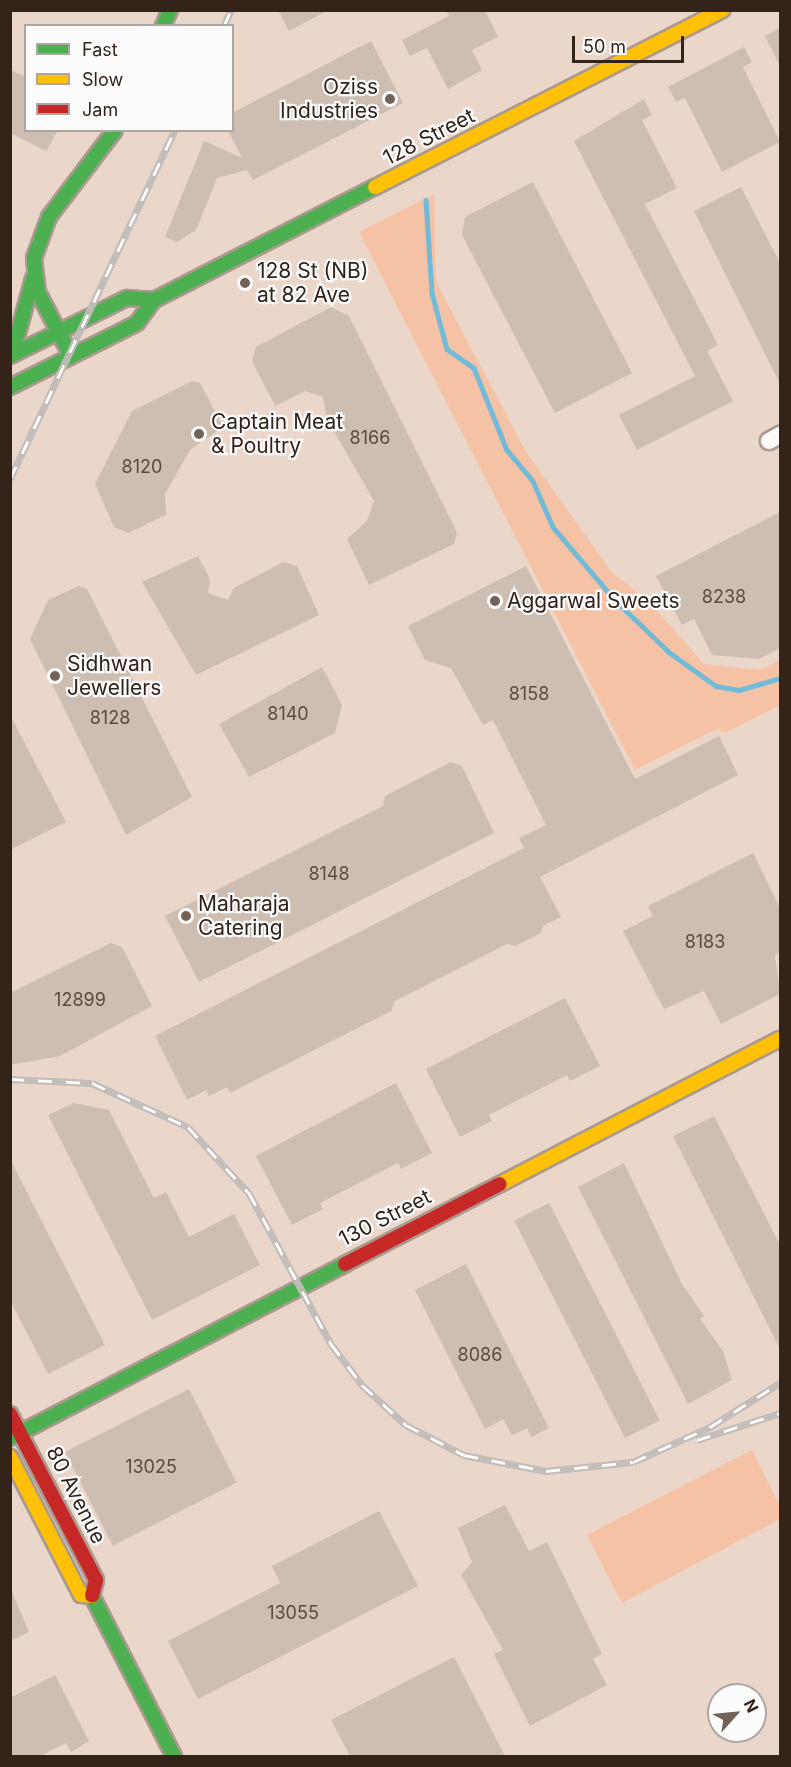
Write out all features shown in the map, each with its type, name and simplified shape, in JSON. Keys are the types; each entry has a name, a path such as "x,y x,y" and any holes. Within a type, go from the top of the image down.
{"main road":[{"path":"164,24 170,10"},
{"name":"128 Street","path":"10,387 136,323 154,300 722,10"},
{"path":"11,355 33,278 37,243 49,217 113,132"},
{"path":"33,278 71,356"},
{"name":"128 Street","path":"11,355 127,298 154,300"},
{"name":"130 Street","path":"15,1435 780,1039"},
{"name":"80 Avenue","path":"10,1414 15,1435 96,1580 92,1596 174,1756"},
{"name":"80 Avenue","path":"10,1458 81,1595 92,1596"}],"shaded area":[{"path":"434,194 436,282 526,452 611,571 651,604 704,664 761,670 780,660 780,705 725,733 717,729 635,770 359,232"},
{"path":"752,1450 780,1507 780,1519 622,1603 587,1535"}],"building":[{"path":"278,10 329,10 289,31"},
{"path":"446,10 485,10 498,37 472,50 482,70 448,89 427,48 410,56 402,40 449,16"},
{"path":"780,28 780,66 765,36"},
{"path":"371,41 403,103 253,180 247,170 217,178 196,230 177,242 165,237 204,141 242,158 229,132 234,132 234,112"},
{"path":"744,47 752,62 743,67 780,142 722,172 685,98 676,102 668,87"},
{"path":"10,70 24,76 24,132 57,132 46,151 10,133"},
{"path":"644,99 652,115 642,120 677,188 645,204 718,345 707,351 733,401 637,450 619,415 695,376 574,141"},
{"path":"533,182 632,373 555,413 462,235 465,217"},
{"path":"741,187 780,263 780,384 694,211"},
{"path":"331,307 349,316 457,532 454,544 369,585 347,539 367,521 374,501 327,419 323,397 305,391 275,406 252,361 256,347"},
{"path":"192,381 200,383 223,427 190,450 165,494 166,515 128,533 114,527 95,484 132,411"},
{"path":"780,512 780,648 759,659 712,655 694,619 682,625 656,576"},
{"path":"198,556 210,579 208,593 228,600 234,588 283,562 297,566 319,615 196,675 142,582"},
{"path":"526,566 635,779 719,736 738,775 540,877 561,917 543,926 541,933 515,946 507,944 395,1001 391,1011 230,1093 227,1087 209,1096 206,1090 187,1100 155,1036 524,848 519,838 546,825 493,720 483,725 451,668 425,660 408,626"},
{"path":"79,586 87,589 192,797 126,835 30,639 48,600"},
{"path":"322,667 342,705 335,733 249,777 219,724"},
{"path":"10,715 66,822 10,850"},
{"path":"451,762 462,766 494,833 199,982 165,916 383,806 385,796"},
{"path":"753,853 780,908 780,952 775,955 780,994 721,1024 704,991 664,1009 623,931 653,916 648,906"},
{"path":"111,943 122,947 152,1006 60,1056 10,1065 10,993"},
{"path":"565,998 600,1066 570,1081 567,1075 489,1115 492,1121 460,1137 426,1069"},
{"path":"396,1083 432,1153 401,1169 398,1163 320,1203 323,1209 292,1225 256,1156"},
{"path":"74,1103 109,1110 154,1198 166,1192 189,1237 234,1214 260,1265 152,1320 48,1115"},
{"path":"714,1116 780,1245 780,1349 673,1136"},
{"path":"10,1159 105,1345 48,1374 10,1300"},
{"path":"624,1163 682,1284 704,1316 700,1319 723,1351 732,1380 688,1404 578,1187"},
{"path":"549,1203 660,1420 625,1438 514,1221"},
{"path":"466,1264 549,1428 531,1437 527,1428 512,1435 503,1419 485,1429 415,1290"},
{"path":"189,1389 237,1483 113,1546 65,1452"},
{"path":"505,1505 529,1551 547,1542 602,1654 593,1659 607,1685 530,1726 494,1654 503,1650 461,1575 472,1562 458,1528"},
{"path":"379,1511 418,1586 198,1699 168,1641 280,1583 272,1566"},
{"path":"10,1587 29,1632 10,1641"},
{"path":"454,1657 505,1756 350,1756 331,1720"},
{"path":"55,1675 89,1741 71,1752 66,1743 40,1756 10,1756 10,1698"}],"waterway":[{"path":"426,200 432,293 447,349 474,368 507,450 533,481 553,527 614,599 669,652 716,686 739,690 780,678"}],"railway":[{"path":"225,24 231,10"},
{"path":"10,479 174,132"},
{"path":"10,1079 92,1083 188,1127 249,1193 331,1344 362,1385 406,1425 464,1455 546,1471 633,1462 710,1427 780,1383"},
{"path":"697,1440 780,1413"}],"traffic: fast":[{"path":"164,24 170,10"},
{"path":"71,356 38,292 34,258 49,217 113,132"},
{"path":"10,387 137,323 154,300 375,187"},
{"path":"12,355 33,278"},
{"path":"10,356 127,298 154,300"},
{"path":"10,1438 345,1264"},
{"path":"92,1596 174,1756"}],"traffic: slow":[{"path":"375,187 722,10"},
{"path":"500,1184 780,1039"},
{"path":"10,1457 81,1595 92,1596"}],"traffic: jam":[{"path":"345,1264 500,1184"},
{"path":"10,1414 96,1580 92,1596"}],"place":[{"name":"Oziss Industries","path":"390,99"},
{"name":"128 St (NB) at 82 Ave","path":"245,283"},
{"name":"Captain Meat & Poultry","path":"199,434"},
{"name":"Aggarwal Sweets","path":"495,601"},
{"name":"Sidhwan Jewellers","path":"55,676"},
{"name":"Maharaja Catering","path":"186,916"}]}
